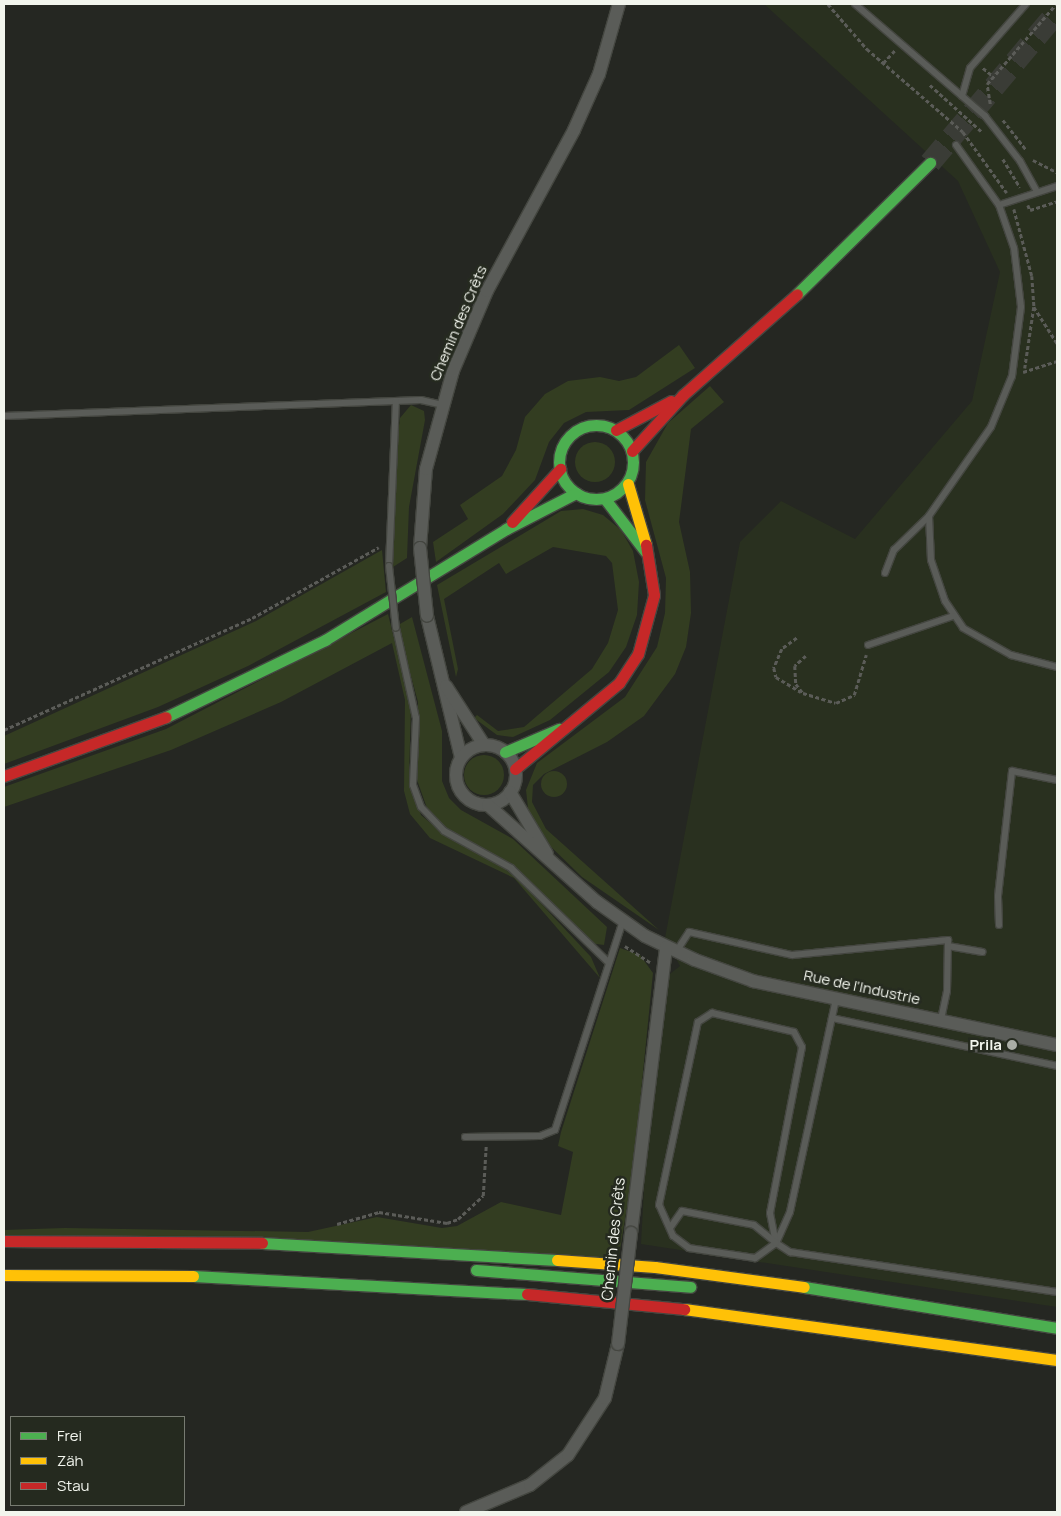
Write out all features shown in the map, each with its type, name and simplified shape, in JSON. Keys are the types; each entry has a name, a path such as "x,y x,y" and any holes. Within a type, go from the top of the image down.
{"highway":[{"path":"632,451 683,395 815,278 930,163"},
{"path":"616,430 683,395"},
{"path":"506,529 560,469 563,443 572,433 597,423 616,430 632,451 633,468 628,484 640,514 654,595 638,654 619,683 515,769"},
{"path":"560,469 576,493"},
{"path":"605,499 628,484"},
{"path":"4,776 161,719 254,676 359,620 506,529 576,493 605,499 646,552"},
{"path":"505,752 563,728"},
{"path":"4,1241 334,1244 655,1267 932,1305 1057,1328"},
{"path":"4,1254 119,1256"},
{"path":"297,1259 416,1266"},
{"path":"466,1269 704,1288"},
{"path":"4,1275 236,1276 484,1290 746,1315 1057,1360"},
{"path":"849,1308 1057,1342"}],"street":[{"name":"Chemin des Crêts","path":"466,1512 522,1490 568,1454 605,1398 618,1344 660,971 671,949 623,922 488,805 474,803 460,790 455,775 461,758 427,616 420,548 426,469 442,405 487,291 574,130 599,74 620,4"},
{"name":"Chemin des Crêts","path":"441,677 484,745"},
{"path":"461,758 484,745 505,752 515,769 510,792 488,805"},
{"name":"Chemin des Crêts","path":"510,792 549,859"},
{"name":"Rue de l'Industrie","path":"671,949 740,977 1057,1045"}],"lane":[{"path":"855,4 962,96 1008,144 1037,192"},
{"path":"962,96 970,68 1026,4"},
{"path":"885,573 894,550 929,516 977,452 1012,376 1019,337 1020,278 999,204 956,145"},
{"path":"999,204 1057,186"},
{"path":"396,401 388,545 389,566 396,628 416,718 413,785 421,807 444,830 511,868 607,962"},
{"path":"4,416 396,401 442,405"},
{"path":"929,516 931,560 953,616 990,646 1057,667"},
{"path":"868,645 953,616"},
{"path":"999,925 998,896 1012,771 1057,780"},
{"path":"465,1137 540,1136 554,1130 607,962 623,922"},
{"path":"671,949 689,932 792,955 948,940 948,991 941,1020"},
{"path":"948,946 982,952"},
{"path":"776,1243 770,1213 802,1047 794,1032 712,1013 698,1022 659,1205 670,1228 689,1248 755,1258 776,1243 790,1212 836,999"},
{"path":"832,1018 1057,1066"},
{"path":"670,1228 682,1211 754,1225 790,1252 1057,1292"}],"path":[{"path":"828,4 883,63 963,132 992,167 1011,201"},
{"path":"993,108 987,100 988,84 1056,4"},
{"path":"883,63 901,43"},
{"path":"893,52 900,58"},
{"path":"927,82 988,138"},
{"path":"999,115 1037,165 1057,172"},
{"path":"998,152 1024,196 1030,210 1057,201"},
{"path":"1034,306 1057,343"},
{"path":"1012,376 1057,361"},
{"path":"4,730 252,618 388,545"},
{"path":"796,638 782,649 774,668 787,686 803,693 836,702 854,695 868,645"},
{"path":"803,693 793,674 806,656"},
{"path":"614,944 642,954 660,971"},
{"path":"329,1226 379,1212 447,1223 458,1219 483,1196 486,1137"}],"shaded area":[{"path":"764,4 1057,4 1057,1307 641,1244 648,1115 666,977 680,966 665,938 740,542 781,501 855,539 972,401 1000,272 958,181"},
{"path":"679,345 695,368 629,410 586,412 564,423 549,442 535,480 503,514 436,562 433,542 468,519 460,505 502,476 516,450 525,417 545,394 568,381 600,377 619,381 636,377"},
{"path":"710,386 724,402 691,429 679,522 690,572 691,613 686,647 675,674 644,716 607,742 544,774 533,785 532,802 546,829 659,930 582,877 546,842 529,817 526,790 537,763 625,697 657,647 665,613 666,578 645,500 646,462 668,423"},
{"path":"411,405 424,411 425,420 409,507 407,558 393,567 398,433 400,418"},
{"path":"599,442 606,445 612,451 615,462 614,470 606,479 599,482 591,482 584,479 576,470 575,458 578,451 587,443"},
{"path":"583,509 603,515 621,530 633,551 639,582 637,615 626,647 609,672 550,720 513,737 497,735 474,718 477,715 498,731 524,727 592,669 608,643 618,610 612,563 606,556 553,547 506,574 499,563 444,599 458,669 456,677 437,585 561,511"},
{"path":"382,550 386,592 248,666 158,707 4,764 4,736 256,621"},
{"path":"388,614 411,707 409,776 421,815 447,837 500,865 520,881 591,957 600,978 514,878 430,838 410,814 404,791 405,700 392,643 281,702 171,750 4,807 4,787 166,729"},
{"path":"412,617 442,731 442,781 449,798 461,810 513,839 607,927 604,945 589,943 512,865 451,832 428,811 416,777 418,702 401,640 400,624"},
{"path":"488,755 495,758 501,764 504,775 503,783 495,792 488,795 480,795 473,792 465,783 464,771 467,764 476,756"},
{"path":"554,771 563,775 567,784 563,793 554,797 545,793 541,784 545,775"},
{"path":"620,948 640,955 653,973 633,1171 618,1262 4,1237 4,1230 65,1228 308,1232 377,1217 442,1228 457,1226 501,1202 561,1215 573,1152 558,1146 561,1132"}],"tunnel":[{"path":"930,163 1057,12"}],"traffic: fast":[{"path":"797,294 930,163"},
{"path":"589,425 603,425 617,431 627,441 633,455 633,462 631,476 617,493 603,499 589,499 575,493 565,483 559,469 559,455 565,441 575,431 589,425"},
{"path":"166,717 325,640 506,529 576,493"},
{"path":"605,499 645,551"},
{"path":"505,752 559,729"},
{"path":"262,1243 557,1260"},
{"path":"476,1270 690,1287"},
{"path":"193,1276 527,1294"},
{"path":"804,1287 1057,1328"}],"traffic: slow":[{"path":"628,484 646,545"},
{"path":"557,1260 655,1267 804,1287"},
{"path":"4,1275 193,1276"},
{"path":"684,1309 1057,1360"}],"traffic: jam":[{"path":"632,451 683,395 797,294"},
{"path":"616,430 671,401"},
{"path":"512,522 560,469"},
{"path":"515,769 619,683 638,654 654,595 646,545"},
{"path":"4,776 166,717"},
{"path":"4,1241 262,1243"},
{"path":"527,1294 684,1309"}],"place":[{"name":"Prila","path":"1012,1045"}]}
